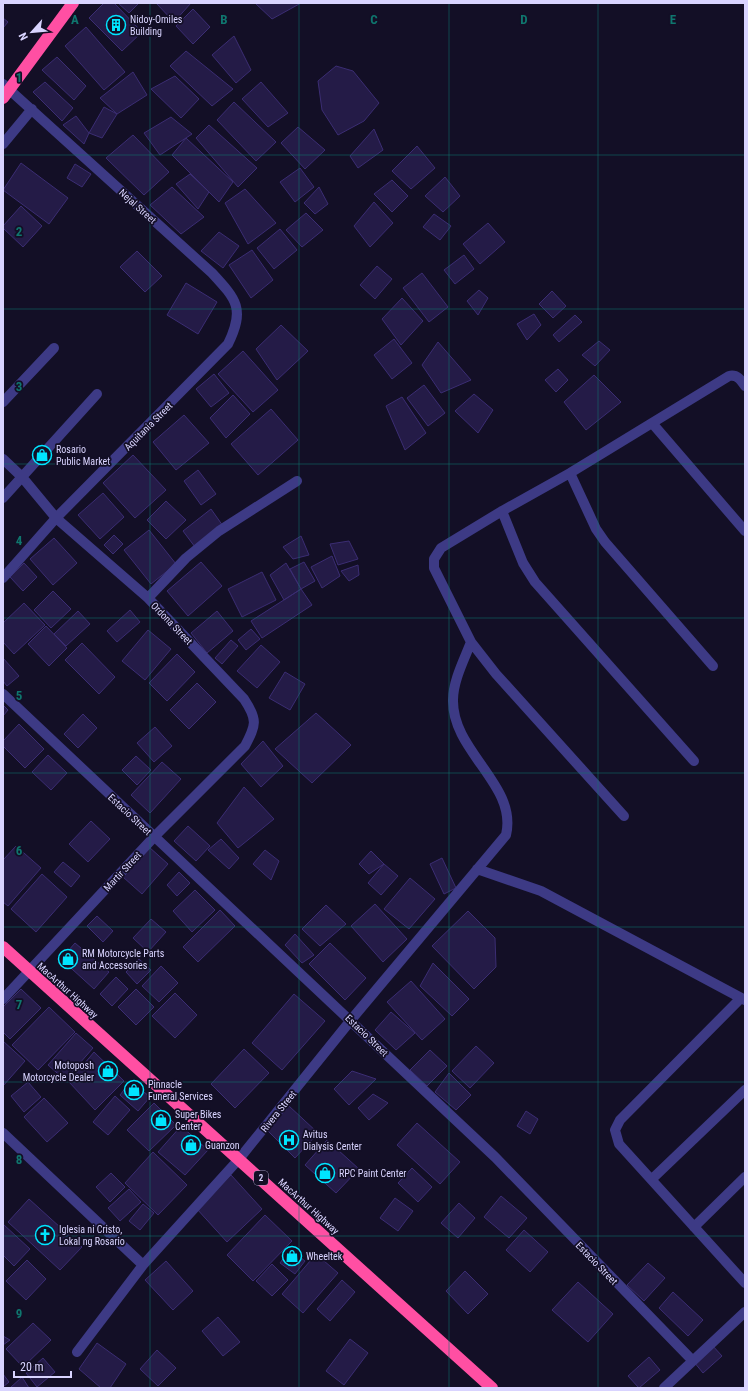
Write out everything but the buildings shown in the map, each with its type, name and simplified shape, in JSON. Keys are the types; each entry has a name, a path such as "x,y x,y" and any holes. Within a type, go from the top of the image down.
{"highway":[{"path":"5,91 73,3"},
{"name":"MacArthur Highway","path":"3,947 492,1388"}],"street":[{"name":"Nejal Street","path":"5,91 32,109 212,273 225,287 234,298 238,313 237,327 228,344"},
{"path":"3,144 32,109"},
{"name":"Aquitania Street","path":"3,578 56,518 228,344"},
{"path":"3,402 54,348"},
{"path":"624,816 496,674 470,642 434,568 434,559 441,548 502,511 570,473 729,376 739,378 745,386"},
{"path":"3,498 97,394"},
{"path":"652,423 745,531"},
{"name":"Ordona Street","path":"3,459 22,477 56,518 148,598 248,704 255,720 253,730 245,746"},
{"path":"570,473 596,529 604,542 713,666"},
{"path":"148,598 186,558 209,538 297,481"},
{"path":"502,511 523,563 535,582 694,761"},
{"name":"Rivera Street","path":"77,1352 143,1265 239,1159 351,1020 506,836 509,823 505,804 461,736 454,719 453,689 470,642"},
{"name":"Estacio Street","path":"3,694 495,1157 692,1360"},
{"name":"Martir Street","path":"3,999 154,837 245,746"},
{"path":"477,869 541,891 743,999 616,1124 615,1135 619,1144 745,1283"},
{"path":"652,1179 745,1090"},
{"path":"3,1133 143,1265"},
{"path":"694,1227 745,1177"},
{"path":"664,1388 692,1360 745,1312"}],"place":[{"name":"Nidoy-Omiles Building","path":"116,25"},
{"name":"Rosario Public Market","path":"42,455"},
{"name":"RM Motorcycle Parts and Accessories","path":"68,959"},
{"name":"Motoposh Motorcycle Dealer","path":"108,1071"},
{"name":"Pinnacle Funeral Services","path":"134,1090"},
{"name":"Super Bikes Center","path":"161,1120"},
{"name":"Avitus Dialysis Center","path":"289,1140"},
{"name":"Guanzon","path":"191,1145"},
{"name":"RPC Paint Center","path":"325,1173"},
{"name":"Iglesia ni Cristo, Lokal ng Rosario","path":"45,1235"},
{"name":"Wheeltek","path":"292,1256"}]}
